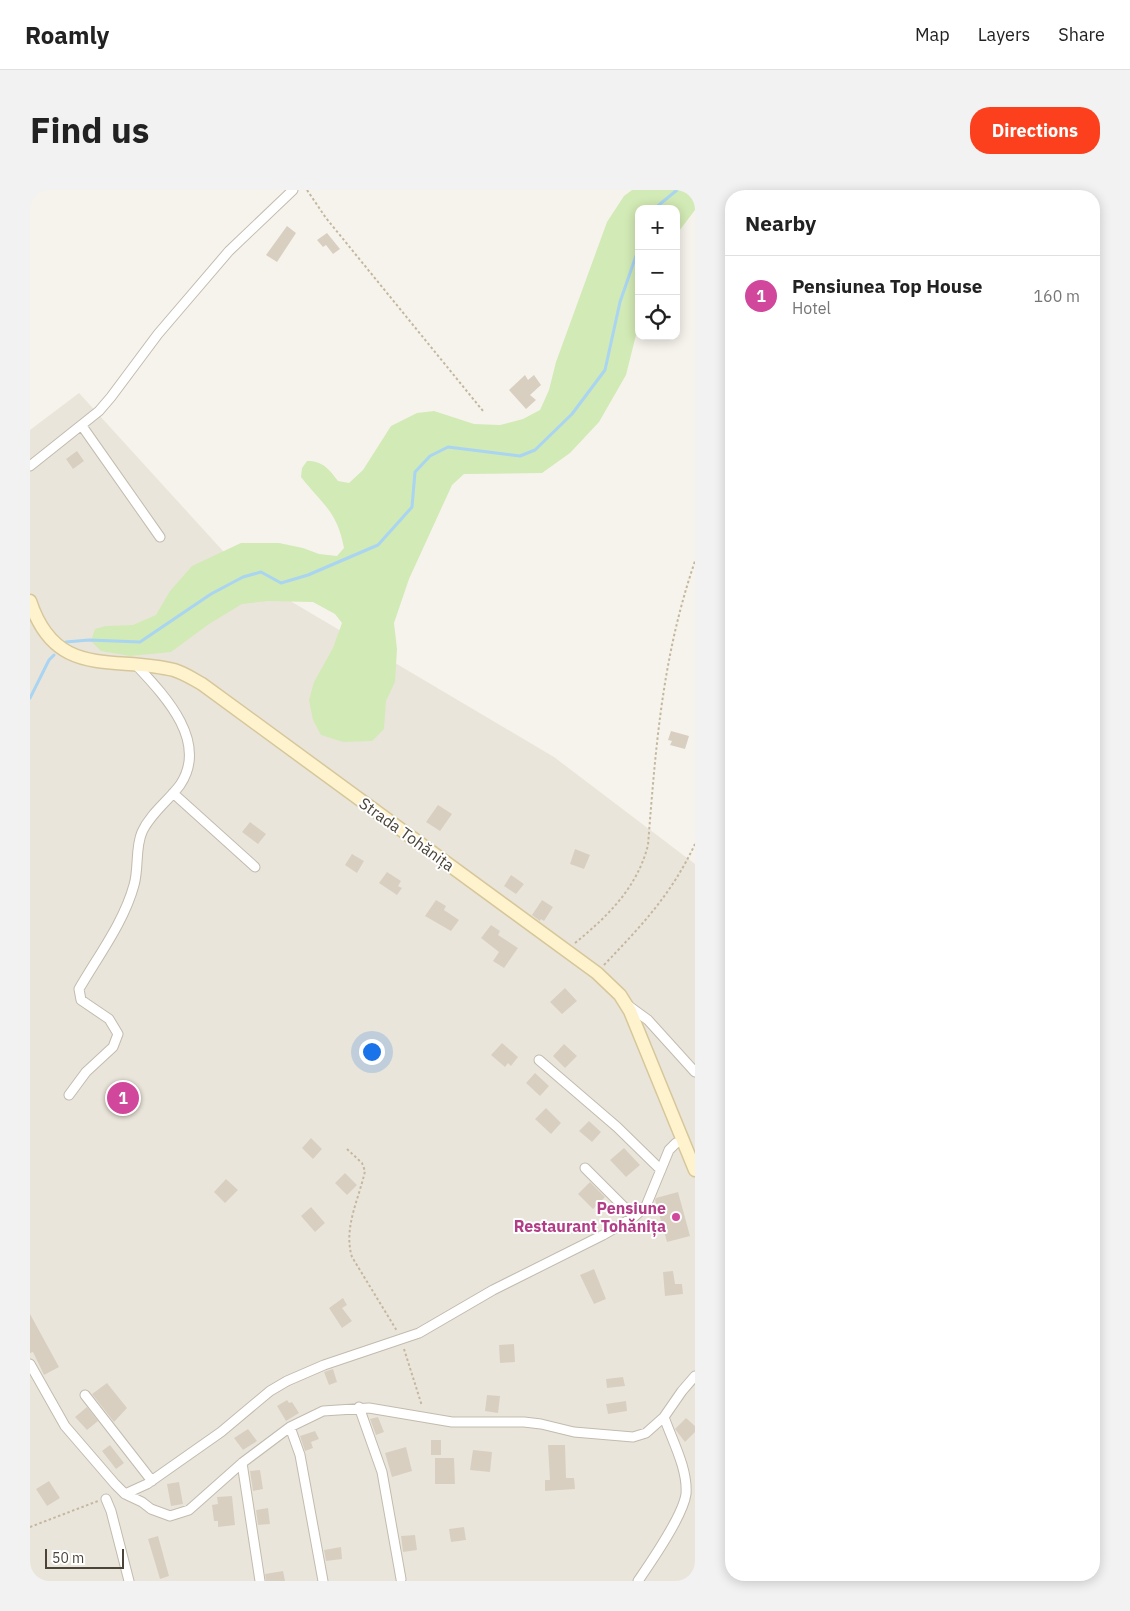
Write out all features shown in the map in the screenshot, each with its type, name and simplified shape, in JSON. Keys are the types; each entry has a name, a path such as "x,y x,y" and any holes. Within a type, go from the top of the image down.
{"main road":[{"name":"Strada Tohănița","path":"30,601 42,629 65,650 97,662 176,671 202,684 597,973 626,1004 695,1170"}],"street":[{"path":"30,466 82,426 111,397 158,334 229,251 294,190"},
{"path":"82,426 160,537"},
{"path":"69,1095 86,1072 113,1047 118,1034 109,1019 81,1000 79,989 128,904 134,884 141,834 146,824 180,784 190,755 187,737 176,712 162,693 137,666"},
{"path":"173,793 255,867"},
{"path":"626,1004 648,1020 695,1072"},
{"path":"539,1060 617,1127 661,1170"},
{"path":"125,1494 152,1480 220,1432 270,1391 287,1380 324,1365 419,1333 493,1290 603,1235 634,1217 646,1206 672,1146 683,1141"},
{"path":"586,1168 634,1217"},
{"path":"30,1364 65,1426 125,1494 142,1502 159,1514 170,1516 180,1515 189,1510 242,1463 290,1427 323,1411 359,1408 467,1423 541,1424 574,1432 633,1437 646,1433 664,1417 695,1376"},
{"path":"85,1395 152,1480"},
{"path":"359,1408 382,1472 401,1579"},
{"path":"638,1581 676,1519 686,1493 682,1466 664,1417"},
{"path":"290,1427 302,1463 323,1581"},
{"path":"242,1463 260,1581"},
{"path":"106,1499 129,1581"}],"path":[{"path":"307,190 348,245 482,411"},
{"path":"568,950 594,928 626,895 643,864 648,846 657,728 664,680 677,619 695,561"},
{"path":"597,973 659,905 683,869 695,844"},
{"path":"347,1149 362,1163 365,1171 348,1234 349,1248 352,1257 392,1319 402,1340 426,1418"},
{"path":"30,1527 106,1499"}],"shaded area":[{"path":"79,393 243,573 554,757 695,864 695,1581 30,1581 30,430"}],"green space":[{"path":"632,190 695,190 695,210 680,230 680,205 635,205 635,339 626,375 599,422 570,453 542,473 464,474 452,485 409,579 394,623 397,649 395,682 386,701 384,729 372,741 343,742 321,735 313,720 309,700 314,682 333,648 342,623 335,614 313,602 268,601 242,604 209,624 171,652 130,656 101,651 91,641 95,629 106,626 133,625 156,615 170,591 192,566 241,543 279,543 303,548 319,554 337,556 344,548 337,525 328,509 301,477 302,468 307,461 321,464 338,481 349,483 363,470 391,426 417,413 434,411 474,424 500,425 523,419 540,410 549,390 556,362 607,222 624,196"}],"building":[{"path":"287,226 296,233 277,262 266,255"},
{"path":"327,233 340,249 333,254 326,245 323,247 317,240"},
{"path":"525,375 528,380 534,375 541,385 530,395 536,400 526,409 509,390"},
{"path":"77,451 84,461 73,469 66,459"},
{"path":"671,731 689,736 685,749 670,745 672,741 668,740"},
{"path":"438,805 452,814 440,831 426,822"},
{"path":"250,822 266,834 258,844 242,832"},
{"path":"575,849 590,855 584,869 570,864"},
{"path":"352,854 364,861 357,873 345,865"},
{"path":"387,872 401,881 398,886 402,888 397,895 379,883"},
{"path":"511,875 524,884 516,894 504,886"},
{"path":"436,900 446,906 444,910 459,920 451,931 425,916"},
{"path":"542,900 553,907 544,921 541,919 540,921 532,915"},
{"path":"491,925 500,931 498,935 518,948 504,968 493,961 499,952 481,938"},
{"path":"565,988 577,1001 562,1014 550,1002"},
{"path":"502,1043 518,1057 511,1066 508,1063 505,1067 491,1055"},
{"path":"564,1044 577,1056 565,1068 553,1056"},
{"path":"535,1073 549,1086 540,1096 526,1083"},
{"path":"120,1080 139,1097 126,1111 105,1093 115,1082 117,1084"},
{"path":"546,1108 561,1123 551,1134 535,1119"},
{"path":"589,1121 601,1132 592,1142 579,1131"},
{"path":"311,1138 322,1149 313,1159 302,1148"},
{"path":"624,1148 640,1165 626,1177 610,1160"},
{"path":"345,1173 357,1185 347,1195 335,1183"},
{"path":"226,1179 238,1190 225,1203 214,1192"},
{"path":"590,1182 605,1197 593,1209 578,1194"},
{"path":"678,1192 690,1236 667,1242 655,1200 656,1198"},
{"path":"311,1207 325,1223 315,1232 301,1216"},
{"path":"594,1269 606,1299 594,1304 580,1275"},
{"path":"673,1271 675,1284 682,1284 683,1294 665,1296 663,1272"},
{"path":"343,1298 347,1305 342,1308 352,1321 342,1328 329,1308"},
{"path":"30,1314 59,1367 44,1375 33,1352 30,1353"},
{"path":"514,1344 515,1362 500,1363 499,1345"},
{"path":"333,1369 337,1382 329,1385 324,1372"},
{"path":"623,1377 625,1386 607,1388 606,1379"},
{"path":"107,1383 127,1408 114,1422 92,1394"},
{"path":"487,1395 500,1396 498,1413 485,1411"},
{"path":"287,1400 289,1403 292,1402 299,1413 286,1421 277,1406"},
{"path":"626,1401 627,1411 608,1414 606,1404"},
{"path":"87,1407 98,1421 87,1430 75,1417"},
{"path":"378,1417 384,1432 376,1435 370,1419"},
{"path":"686,1418 695,1426 695,1432 685,1442 675,1429"},
{"path":"248,1429 257,1441 243,1450 234,1438"},
{"path":"315,1431 319,1439 311,1442 313,1448 305,1451 300,1436"},
{"path":"431,1440 441,1440 441,1455 431,1455"},
{"path":"110,1445 124,1463 116,1469 102,1451"},
{"path":"548,1445 565,1445 566,1478 574,1478 575,1489 545,1491 545,1480 550,1480"},
{"path":"406,1447 412,1471 392,1477 385,1453"},
{"path":"473,1450 492,1452 490,1472 470,1470"},
{"path":"435,1458 454,1458 455,1484 435,1484"},
{"path":"260,1470 263,1489 253,1491 250,1471"},
{"path":"49,1481 60,1498 47,1506 36,1489"},
{"path":"179,1482 183,1504 171,1506 167,1484"},
{"path":"232,1496 235,1525 218,1527 218,1521 214,1521 212,1505 218,1504 217,1497"},
{"path":"268,1508 270,1524 258,1525 256,1510"},
{"path":"464,1527 466,1540 451,1542 449,1529"},
{"path":"415,1535 417,1550 403,1552 401,1536"},
{"path":"158,1536 169,1576 160,1579 148,1539"},
{"path":"341,1547 342,1559 326,1561 324,1550"},
{"path":"283,1571 285,1581 266,1581 265,1574"}],"waterway":[{"path":"659,205 677,190"},
{"path":"66,642 89,640 140,642 211,594 243,577 261,572 281,583 308,575 378,545 412,507 415,472 430,456 448,447 520,456 535,450 572,414 605,370 620,302 638,250"},
{"path":"30,698 49,660 54,655"}],"place":[{"name":"Pensiunea Top House","path":"123,1098"},
{"name":"Pensiune Restaurant Tohănița","path":"676,1217"}]}
